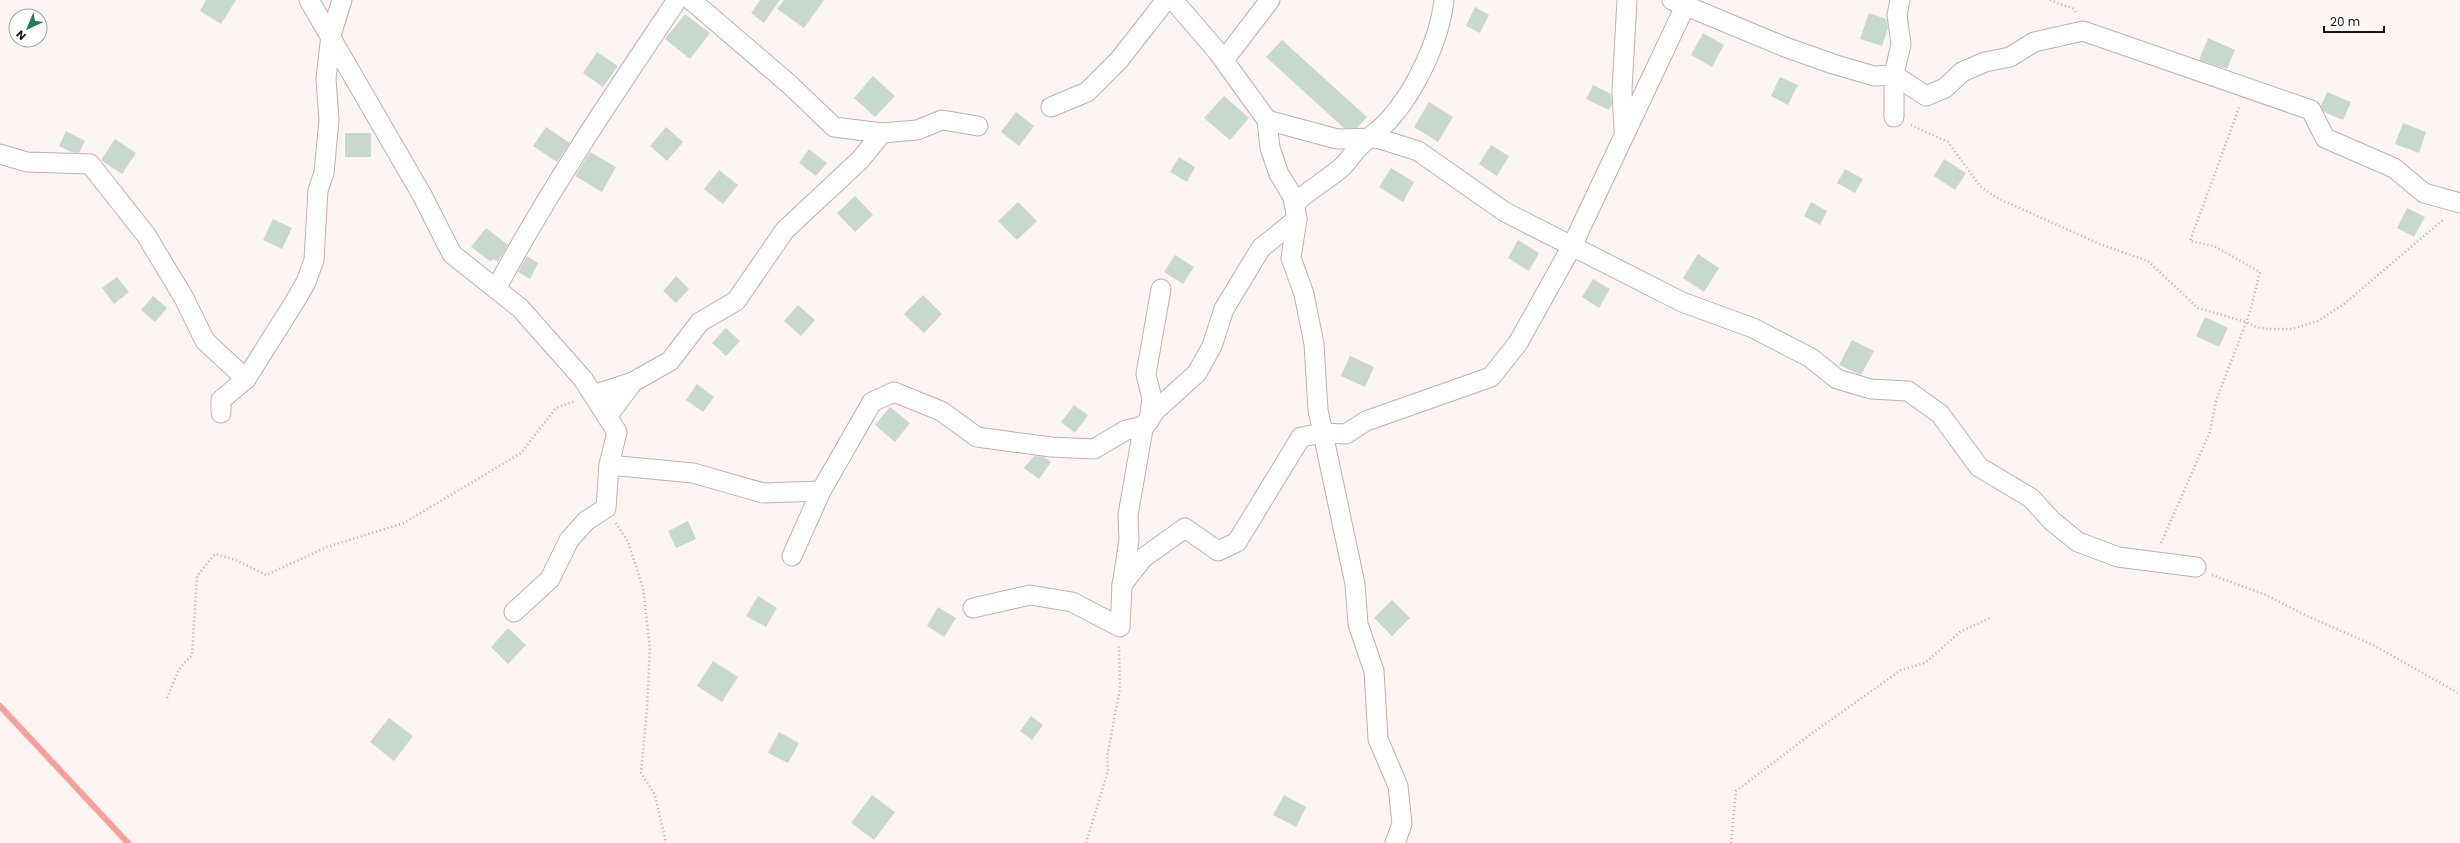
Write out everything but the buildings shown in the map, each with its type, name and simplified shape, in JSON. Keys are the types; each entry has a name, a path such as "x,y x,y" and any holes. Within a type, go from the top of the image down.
{"street":[{"path":"309,0 331,35 422,195 452,254 520,308 583,379 617,432 610,465 606,508 586,521 569,540 550,579 514,612"},
{"path":"221,413 221,400 246,378 294,303 306,282 314,260 318,190 324,173 329,120 326,79 331,35 342,0"},
{"path":"496,289 547,196 599,119 626,73 677,0"},
{"path":"691,0 783,79 834,127 882,133 917,130 942,120 978,126"},
{"path":"1051,107 1087,92 1119,60 1166,0"},
{"path":"1173,0 1224,60 1267,120 1270,148 1279,174 1293,197 1296,212 1291,258 1304,294 1314,344 1318,410 1355,584 1358,624 1374,671 1378,739 1398,786 1402,824 1395,843"},
{"path":"1224,60 1270,0"},
{"path":"974,608 1030,595 1072,602 1120,627 1122,585 1129,540 1128,515 1138,447 1143,429 1155,411 1197,373 1212,346 1224,309 1261,248 1296,212 1311,188 1343,167 1360,146 1372,138 1390,119 1416,82 1441,24 1444,0"},
{"path":"1624,134 1622,90 1627,0"},
{"path":"1894,117 1894,75 1900,44 1897,15 1900,0"},
{"path":"1122,585 1143,558 1185,528 1218,551 1237,542 1301,437 1323,433 1346,434 1366,421 1491,376 1518,342 1572,246 1624,134 1682,2 1786,47 1834,64 1874,76 1894,75 1926,96 1945,88 1962,72 1985,62 2010,57 2034,42 2083,31 2311,110 2325,138 2394,168 2424,193 2455,208"},
{"path":"1267,120 1336,138 1372,138 1418,151 1505,212 1682,302 1753,328 1811,358 1837,379 1871,389 1908,391 1940,414 1979,467 2031,498 2052,521 2078,542 2118,557 2153,560 2196,567"},
{"path":"593,395 633,382 670,361 700,322 736,301 785,230 860,160 882,133"},
{"path":"0,154 27,162 90,164 146,235 184,298 205,341 246,378"},
{"path":"792,556 821,491 872,402 894,392 941,411 977,437 1051,447 1094,449 1126,430 1140,427 1149,421 1152,399 1146,374 1161,289"},
{"path":"607,417 633,382"},
{"path":"610,465 693,473 763,493 821,491"}],"path":[{"path":"2050,0 2074,9 2083,31"},
{"path":"2153,560 2210,432 2216,401 2246,322 2260,272 2214,246 2190,241 2247,87"},
{"path":"1894,117 1948,142 1980,186 1995,197 2102,245 2148,261 2198,308 2246,322 2256,328 2292,329 2318,322 2344,304 2422,240 2455,208"},
{"path":"167,698 179,669 192,655 197,576 215,554 236,560 266,575 327,547 404,523 521,453 556,408 593,395"},
{"path":"606,508 628,542 643,588 650,648 648,708 641,773 655,795 666,843"},
{"path":"2196,567 2266,595 2304,615 2373,644 2460,694"},
{"path":"1731,843 1736,791 1810,734 1901,670 1925,662 1960,632 1992,617"},
{"path":"1086,843 1108,771 1107,757 1120,688 1120,627"}],"waterway":[{"path":"0,706 128,843"}]}
